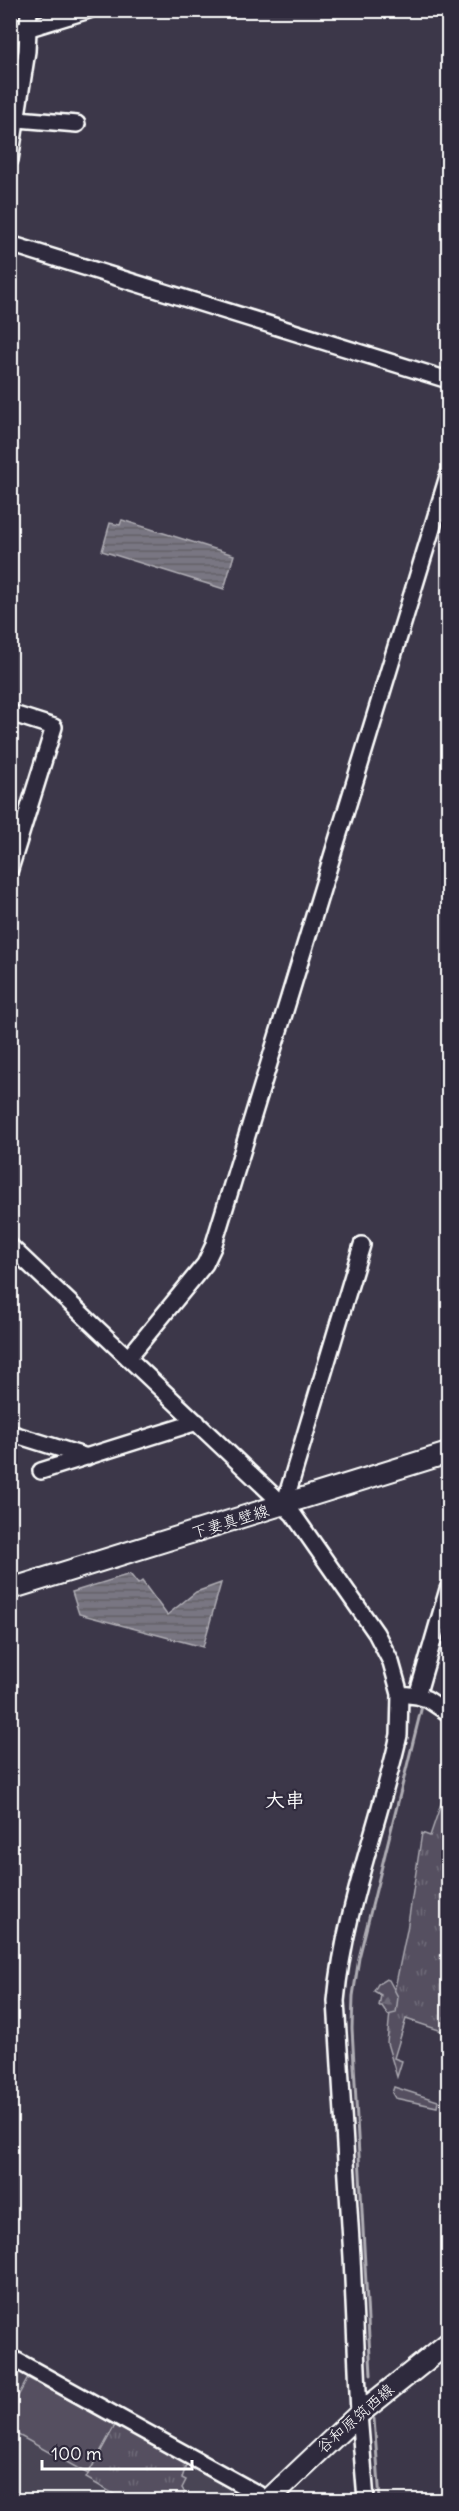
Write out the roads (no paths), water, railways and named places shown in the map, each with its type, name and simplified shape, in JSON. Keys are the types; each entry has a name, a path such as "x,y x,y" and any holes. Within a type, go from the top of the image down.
{"main road":[{"name":"下妻真壁線","path":"10,1589 448,1453"},
{"name":"谷和原筑西線","path":"266,2500 358,2414 448,2343"}],"street":[{"path":"10,160 18,118 29,10"},
{"path":"10,33 28,30 89,10"},
{"path":"18,118 77,124"},
{"path":"10,244 448,380"},
{"path":"128,1358 205,1264 213,1247 448,476"},
{"path":"10,713 54,727 10,869"},
{"path":"284,1505 362,1245"},
{"path":"10,1246 297,1519 376,1634 395,1672 400,1694 399,1735 347,1928 339,1967 336,2001 352,2258 358,2414 366,2500"},
{"path":"41,1471 197,1422"},
{"path":"10,1432 87,1456"},
{"path":"422,1697 448,1589"},
{"path":"400,1694 422,1697 448,1713"},
{"path":"10,2357 266,2500"}],"waterway":[{"path":"371,2375 352,2028 353,1996 359,1958 423,1702"},
{"path":"374,2419 380,2500"}],"district":[{"name":"大串","path":"285,1800"}]}
